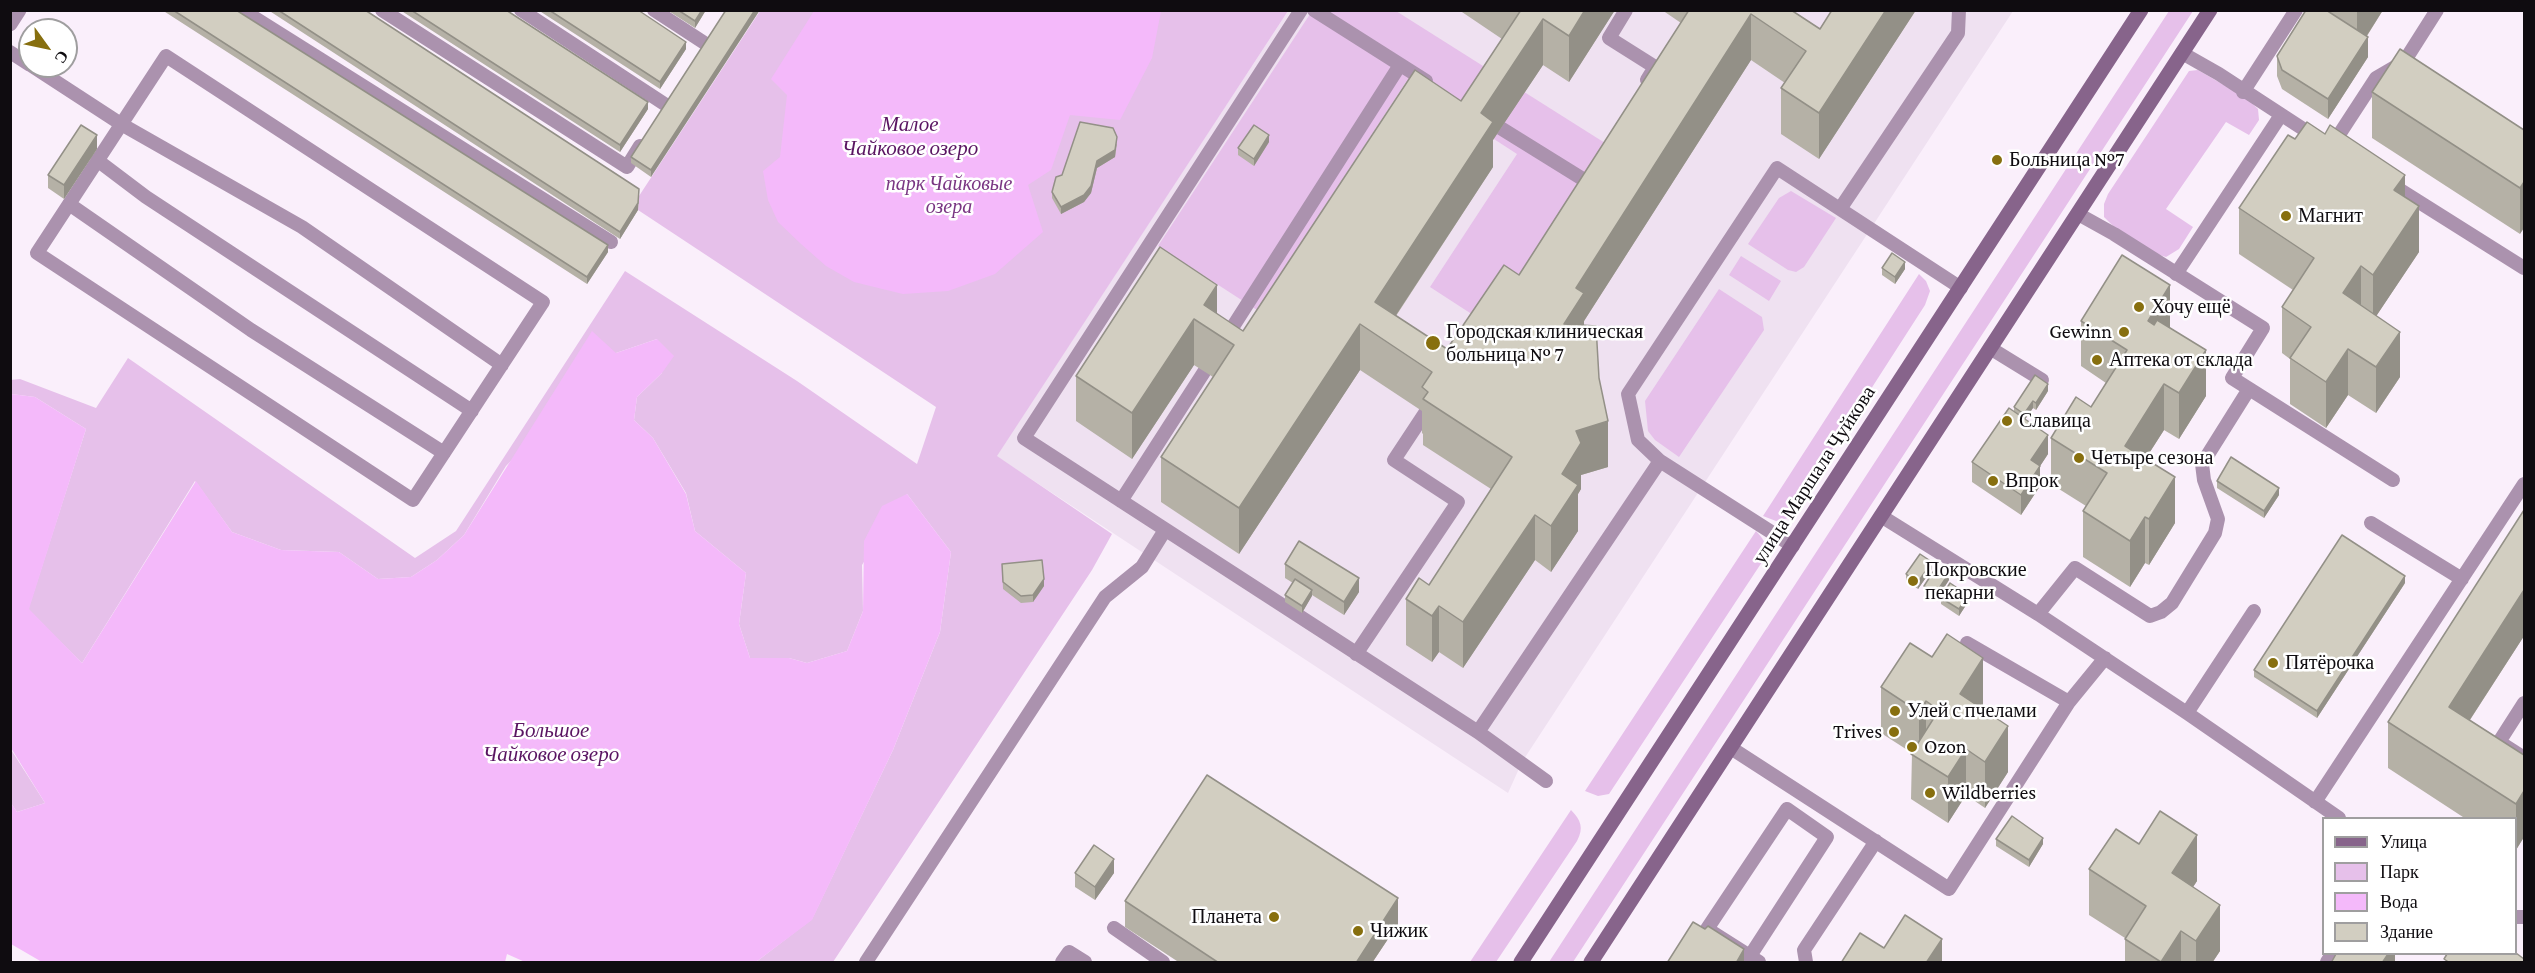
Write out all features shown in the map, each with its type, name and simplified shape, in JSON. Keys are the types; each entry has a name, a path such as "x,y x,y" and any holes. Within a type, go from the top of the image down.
{"main road":[{"name":"улица Маршала Чуйкова","path":"1521,963 2141,10"},
{"path":"1592,963 2210,10"}],"street":[{"path":"10,24 19,10"}],"lane":[{"path":"242,10 611,242"},
{"path":"382,10 627,167 650,132"},
{"path":"520,10 666,105"},
{"path":"654,10 706,44"},
{"path":"1301,10 1024,438 1478,732 1546,781"},
{"path":"1314,10 1440,90"},
{"path":"1626,10 1609,38 1655,67 1636,96"},
{"path":"1840,209 1958,33 1959,10"},
{"path":"2244,92 2296,10"},
{"path":"2182,53 2220,74 2244,92 2336,150 2376,78 2404,62 2437,10"},
{"path":"166,56 543,302 413,500 37,253 121,124 166,56"},
{"path":"2404,62 2424,75"},
{"path":"1219,348 1400,65"},
{"path":"51,78 121,124 302,226 502,365"},
{"path":"1471,109 1585,175 1594,186 1581,206"},
{"path":"2176,274 2281,115"},
{"path":"97,160 146,197 472,411"},
{"path":"1792,546 1660,460 1638,440 1628,394 1777,168 1960,288"},
{"path":"2379,177 2524,268"},
{"path":"69,204 251,330 444,453"},
{"path":"2078,214 2263,328 2232,378 2393,480"},
{"path":"1990,348 2042,380"},
{"path":"1121,501 1204,372"},
{"path":"2038,614 2075,568 2150,616 2161,612 2172,603 2215,533 2217,526 2218,519 2204,480 2202,464 2248,389"},
{"path":"1356,654 1458,502 1394,460 1425,413"},
{"path":"1478,732 1660,460"},
{"path":"2315,802 2524,484"},
{"path":"1881,516 2105,658 2336,817"},
{"path":"2372,523 2462,579"},
{"path":"866,963 1105,597 1142,567 1165,530"},
{"path":"2187,713 2254,611"},
{"path":"1967,643 2069,702"},
{"path":"1731,748 1949,889 2069,702 2105,658"},
{"path":"2524,703 2499,742 2524,758"},
{"path":"1787,809 1827,837 1754,959 1707,929 1787,809"},
{"path":"1806,963 1804,950 1876,841"},
{"path":"1114,928 1163,963"},
{"path":"1062,963 1069,952 1085,963"}],"shaded area":[{"name":"Городская клиническая больница № 7","path":"1288,11 2013,11 1522,762 1508,793 996,456"}],"green space":[{"name":"парк Чайковые озера","path":"760,11 1288,11 997,456 1112,534 1092,570 833,962 756,962 812,919 893,750 940,632 951,552 907,494 862,565 863,611 847,651 807,663 789,658 750,658 739,624 746,573 695,531 686,493 653,438 634,420 637,397 662,373 657,339 616,353 506,466 464,535 437,560 411,577 378,579 339,552 281,550 232,532 195,481 82,663 28,610 86,429 35,397 11,394 10,380 20,379 96,408 128,358 415,558 456,531 625,271 797,381 917,464 936,407 638,210 639,196"},
{"path":"1312,11 1396,11 1605,143 1487,324 1430,287 1517,154 1406,82 1257,310 1158,246"},
{"path":"2169,11 2193,11 1573,962 1549,962"},
{"path":"2198,70 2248,99 2258,109 2259,120 2249,135 2226,122 2166,209 2193,227 2179,249 2166,257 2132,242 2104,217 2104,204 2108,194 2189,71"},
{"path":"1791,191 1836,218 1804,267 1796,272 1788,270 1748,244 1779,198"},
{"path":"1741,256 1781,281 1769,301 1729,275"},
{"path":"1919,274 1926,281 1930,291 1925,305 1788,518 1776,521 1763,516"},
{"path":"1719,289 1762,317 1764,330 1679,457 1655,440 1648,431 1645,401"},
{"path":"1756,531 1765,545 1762,562 1609,794 1598,796 1585,791"},
{"path":"10,748 45,803 17,812 11,803"},
{"path":"1571,810 1580,824 1577,841 1496,962 1470,962"}],"water":[{"name":"Малое Чайковое озеро","path":"814,11 1161,11 1152,58 1120,120 1070,115 1051,170 1028,185 1043,232 995,274 948,291 903,294 854,282 826,266 778,222 768,200 763,171 780,157 787,95 771,79"},
{"name":"Большое Чайковое озеро","path":"592,331 616,353 657,339 674,356 662,373 637,397 634,420 653,438 686,494 695,531 746,573 739,624 750,658 789,658 807,663 847,651 863,611 864,541 882,506 907,494 951,552 940,632 893,750 812,920 756,962 525,962 507,954 505,962 42,962 11,944 11,803 17,812 45,803 11,748 11,394 35,397 86,429 29,609 82,663 196,481 232,532 281,550 339,552 378,579 411,577 437,560 464,535"}],"building":[{"path":"173,10 236,10 608,245 587,277"},
{"path":"278,10 365,10 639,189 638,203 620,232"},
{"path":"411,10 506,10 648,102 620,145"},
{"path":"549,10 638,10 686,42 660,82"},
{"path":"678,10 702,10 695,21"},
{"path":"726,10 755,10 651,170 631,157"},
{"path":"1521,10 1585,10 1569,36 1543,19 1481,113 1493,122 1375,302 1447,349 1504,265 1519,275 1689,10 1791,10 1820,29 1832,10 1886,10 1819,113 1781,88 1806,51 1751,14 1576,288 1584,293 1564,324 1596,326 1599,378 1608,421 1576,431 1581,443 1562,474 1578,485 1551,526 1535,515 1463,622 1439,606 1432,616 1406,599 1419,578 1429,585 1512,457 1423,399 1428,392 1422,387 1432,372 1360,324 1239,508 1161,457 1234,345 1194,319 1132,413 1076,376 1160,247 1217,285 1204,305 1243,331 1415,70 1461,101"},
{"path":"2306,10 2326,10 2368,37 2328,99 2282,70 2277,56"},
{"path":"2400,49 2524,130 2524,182 2520,188 2372,92"},
{"path":"1080,122 1113,128 1117,137 1115,150 1097,161 1091,186 1084,195 1061,207 1052,192 1056,177 1062,175"},
{"path":"2307,122 2325,134 2330,125 2405,175 2394,190 2419,206 2373,275 2361,266 2343,293 2400,332 2376,367 2348,349 2326,382 2290,358 2311,327 2282,307 2314,258 2239,208 2288,135 2295,139"},
{"path":"81,125 97,135 64,185 48,175"},
{"path":"1254,125 1269,135 1254,159 1238,148"},
{"path":"1892,253 1905,262 1895,277 1882,268"},
{"path":"2122,255 2170,285 2148,321 2154,325 2157,320 2206,350 2179,393 2164,384 2125,446 2175,477 2149,519 2145,517 2130,541 2083,511 2107,473 2051,438 2076,397 2091,407 2127,350 2081,321"},
{"path":"2035,375 2048,384 2036,403 2033,401 2024,414 2014,407"},
{"path":"2009,408 2048,435 2031,460 2040,466 2021,495 1972,462"},
{"path":"2231,457 2279,488 2264,511 2217,481"},
{"path":"2524,510 2524,590 2449,707 2524,755 2524,791 2516,804 2388,722"},
{"path":"2342,535 2405,576 2317,711 2254,670"},
{"path":"1299,541 1359,578 1344,602 1285,564"},
{"path":"1920,554 1932,562 1918,582 1906,574"},
{"path":"1042,560 1044,579 1033,595 1021,596 1003,582 1002,564"},
{"path":"1937,566 1949,573 1936,593 1924,586"},
{"path":"1295,579 1312,590 1302,606 1285,595"},
{"path":"1950,583 1968,595 1959,609 1941,598"},
{"path":"1947,634 1983,658 1960,694 2008,726 1985,762 1966,749 1948,777 1911,754 1939,710 1926,701 1919,712 1881,687 1910,643 1932,657"},
{"path":"1207,775 1398,898 1356,963 1219,963 1125,901"},
{"path":"2160,811 2197,835 2172,873 2220,905 2196,941 2181,931 2161,962 2125,939 2146,906 2089,869 2116,829 2139,844"},
{"path":"2012,816 2043,838 2029,860 1996,839"},
{"path":"1094,845 1114,859 1095,887 1075,873"},
{"path":"1905,915 1942,939 1926,963 1841,963 1860,933 1884,948"},
{"path":"1693,922 1705,929 1708,926 1744,949 1736,963 1667,963"},
{"path":"2517,954 2524,959 2524,963 2450,963 2444,959 2446,955"},
{"path":"2335,955 2387,955 2382,963 2331,963"}],"place":[{"name":"Больница №7","path":"1997,160"},
{"name":"Магнит","path":"2286,216"},
{"name":"Хочу ещё","path":"2139,307"},
{"name":"Gewinn","path":"2124,332"},
{"name":"Городская клиническая больница № 7","path":"1433,343"},
{"name":"Аптека от склада","path":"2097,360"},
{"name":"Славица","path":"2007,421"},
{"name":"Четыре сезона","path":"2079,458"},
{"name":"Впрок","path":"1993,481"},
{"name":"Покровские пекарни","path":"1913,581"},
{"name":"Пятёрочка","path":"2273,663"},
{"name":"Улей с пчелами","path":"1895,711"},
{"name":"Trives","path":"1894,732"},
{"name":"Ozon","path":"1912,747"},
{"name":"Wildberries","path":"1930,793"},
{"name":"Планета","path":"1274,917"},
{"name":"Чижик","path":"1358,931"}]}
